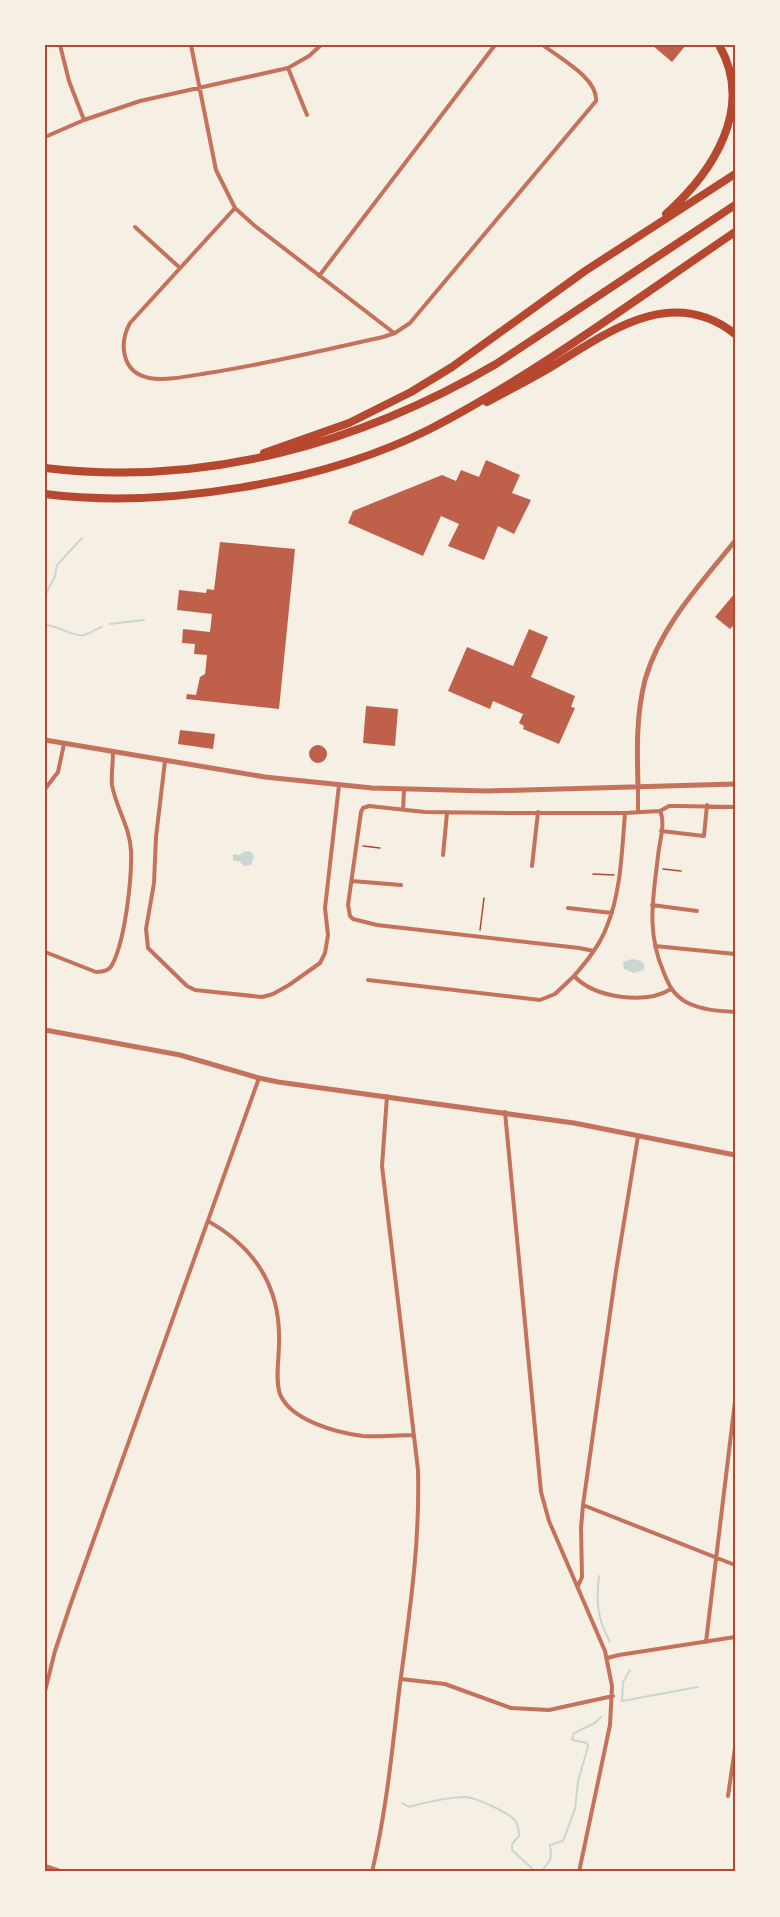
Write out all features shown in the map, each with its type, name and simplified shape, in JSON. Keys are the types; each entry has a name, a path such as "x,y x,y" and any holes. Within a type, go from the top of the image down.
{"highway":[{"path":"653,226 678,203 704,172 730,122 734,91 727,63 719,45"},
{"path":"206,467 284,447 349,423 383,407 452,367 585,271 735,174"},
{"path":"45,468 107,472 206,467 285,453 369,427 443,394 530,343 735,205"},
{"path":"429,429 543,362 735,232"},
{"path":"45,494 108,498 157,496 256,485 327,467 378,450 429,429 512,389 609,332 650,316 675,311 689,312 713,320 735,334"}],"street":[{"path":"60,45 69,81 84,120"},
{"path":"191,45 216,170 235,208 319,276 395,333"},
{"path":"45,137 84,120 140,101 199,86 288,68 309,56 321,45"},
{"path":"319,276 495,45"},
{"path":"235,208 130,323 123,340 123,351 127,361 140,375 161,379 239,368 395,333 410,323 596,101 596,90 589,80 543,45"},
{"path":"288,68 307,116"},
{"path":"135,227 180,268"},
{"path":"638,811 637,745 640,706 646,678 655,655 685,604 735,542"},
{"path":"45,740 264,777 339,786 404,790 487,791 735,784"},
{"path":"45,789 58,772 64,744"},
{"path":"45,952 96,972 103,972 112,966 127,908 131,851 128,831 112,782 114,752"},
{"path":"165,761 156,837 154,883 146,930 148,948 187,987 195,990 262,997 273,994 320,963 328,941 325,908 339,786"},
{"path":"403,810 404,790"},
{"path":"661,831 704,836 707,805"},
{"path":"594,951 357,922 350,916 348,910 363,808 369,806 447,813 625,813 660,811 669,806 735,807"},
{"path":"660,811 661,831 651,926 655,946 671,989 686,1002 707,1010 735,1012"},
{"path":"532,866 538,812"},
{"path":"443,855 447,813"},
{"path":"368,981 540,1000 555,994 574,976 594,951 606,929 612,913 625,813"},
{"path":"352,880 401,885"},
{"path":"652,905 697,910"},
{"path":"568,908 612,913"},
{"path":"655,946 735,954"},
{"path":"574,976 592,990 611,995 653,997 662,995 671,989"},
{"path":"45,1030 180,1055 259,1078 505,1112 735,1155"},
{"path":"45,1691 55,1651 71,1604 259,1078"},
{"path":"372,1872 408,1636 418,1542 418,1470 382,1166 387,1096"},
{"path":"505,1112 541,1492 549,1521 607,1658 613,1696 610,1725 579,1872"},
{"path":"578,1587 582,1577 580,1528 583,1505 616,1271 639,1136"},
{"path":"208,1221 236,1240 251,1256 264,1274 273,1293 280,1330 278,1385 280,1394 293,1411 301,1418 363,1436 413,1435"},
{"path":"706,1642 735,1401"},
{"path":"583,1505 735,1565"},
{"path":"607,1658 735,1637"},
{"path":"401,1679 445,1684 511,1708 549,1710 613,1696"},
{"path":"728,1796 735,1748"},
{"path":"45,1866 63,1872"}],"path":[{"path":"357,845 380,848"},
{"path":"656,869 681,871"},
{"path":"593,874 618,875"},
{"path":"479,936 484,898"}],"shaded area":[{"path":"246,851 251,852 254,856 251,865 244,866 239,861 233,861 233,854 239,855"},
{"path":"632,959 641,961 644,964 644,970 634,973 624,969 623,962"}],"building":[{"path":"652,45 686,45 672,62"},
{"path":"486,460 520,475 512,493 531,500 514,534 498,526 484,560 448,546 459,524 441,516 423,556 348,523 353,511 442,475 456,481 461,470 479,477"},
{"path":"220,542 295,549 279,709 186,699 187,694 196,695 200,677 205,674 207,655 194,654 195,644 182,643 183,629 210,632 212,614 177,610 179,590 206,593 207,589 214,590"},
{"path":"735,593 735,624 730,629 715,617"},
{"path":"529,629 548,637 531,677 575,696 571,707 575,708 559,744 523,729 524,726 519,723 523,714 493,701 490,709 448,691 467,647 513,666"},
{"path":"366,706 398,709 395,746 363,743"},
{"path":"180,730 215,734 213,749 178,744"},
{"path":"318,745 324,748 327,754 324,760 318,763 312,760 309,754 312,748"}],"waterway":[{"path":"45,596 55,576 57,565 82,538"},
{"path":"110,624 144,620"},
{"path":"45,625 79,635 102,627"},
{"path":"599,1576 598,1610 610,1642"},
{"path":"630,1670 623,1682 622,1701 698,1687"},
{"path":"541,1872 550,1860 550,1845 563,1841 575,1809 578,1781 588,1747 587,1743 572,1740 574,1733 595,1723 601,1717"},
{"path":"402,1803 409,1807 444,1799 466,1797 501,1810 513,1818 517,1825 519,1836 512,1844 512,1850 536,1872"}]}
